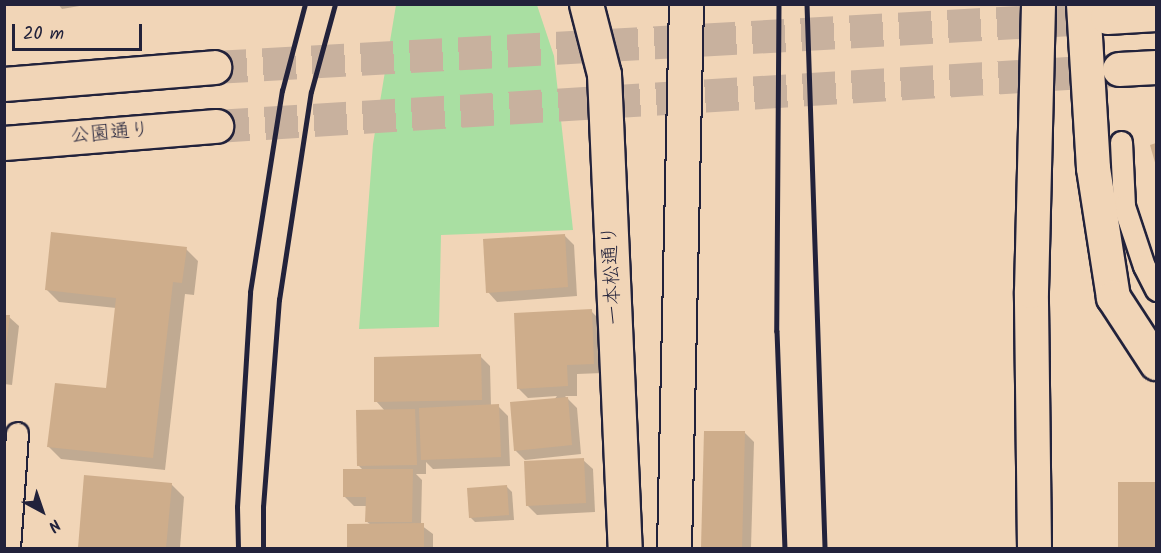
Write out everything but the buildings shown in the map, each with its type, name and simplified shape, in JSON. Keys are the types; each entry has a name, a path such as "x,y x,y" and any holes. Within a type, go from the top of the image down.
{"street":[{"name":"一本松通り","path":"586,4 604,74 626,549"},
{"path":"674,549 686,4"},
{"path":"1034,549 1031,291 1038,4"},
{"path":"1156,14 1095,11 1093,168 1113,297 1156,363"},
{"path":"4,84 214,67"},
{"path":"1119,69 1156,67"},
{"name":"公園通り","path":"4,143 216,126"}],"lane":[{"path":"1121,142 1124,206 1144,266 1156,291"},
{"path":"9,549 17,433"}],"green space":[{"path":"396,5 537,5 554,56 573,230 441,235 439,327 359,329 373,144"}],"tunnel":[{"path":"214,67 1107,17"},
{"path":"216,126 1115,70"}],"railway":[{"path":"238,548 237,507 250,292 282,91 305,4"},
{"path":"263,548 263,507 279,300 311,92 335,4"},
{"path":"779,4 777,331 785,548"},
{"path":"807,4 825,548"}]}
